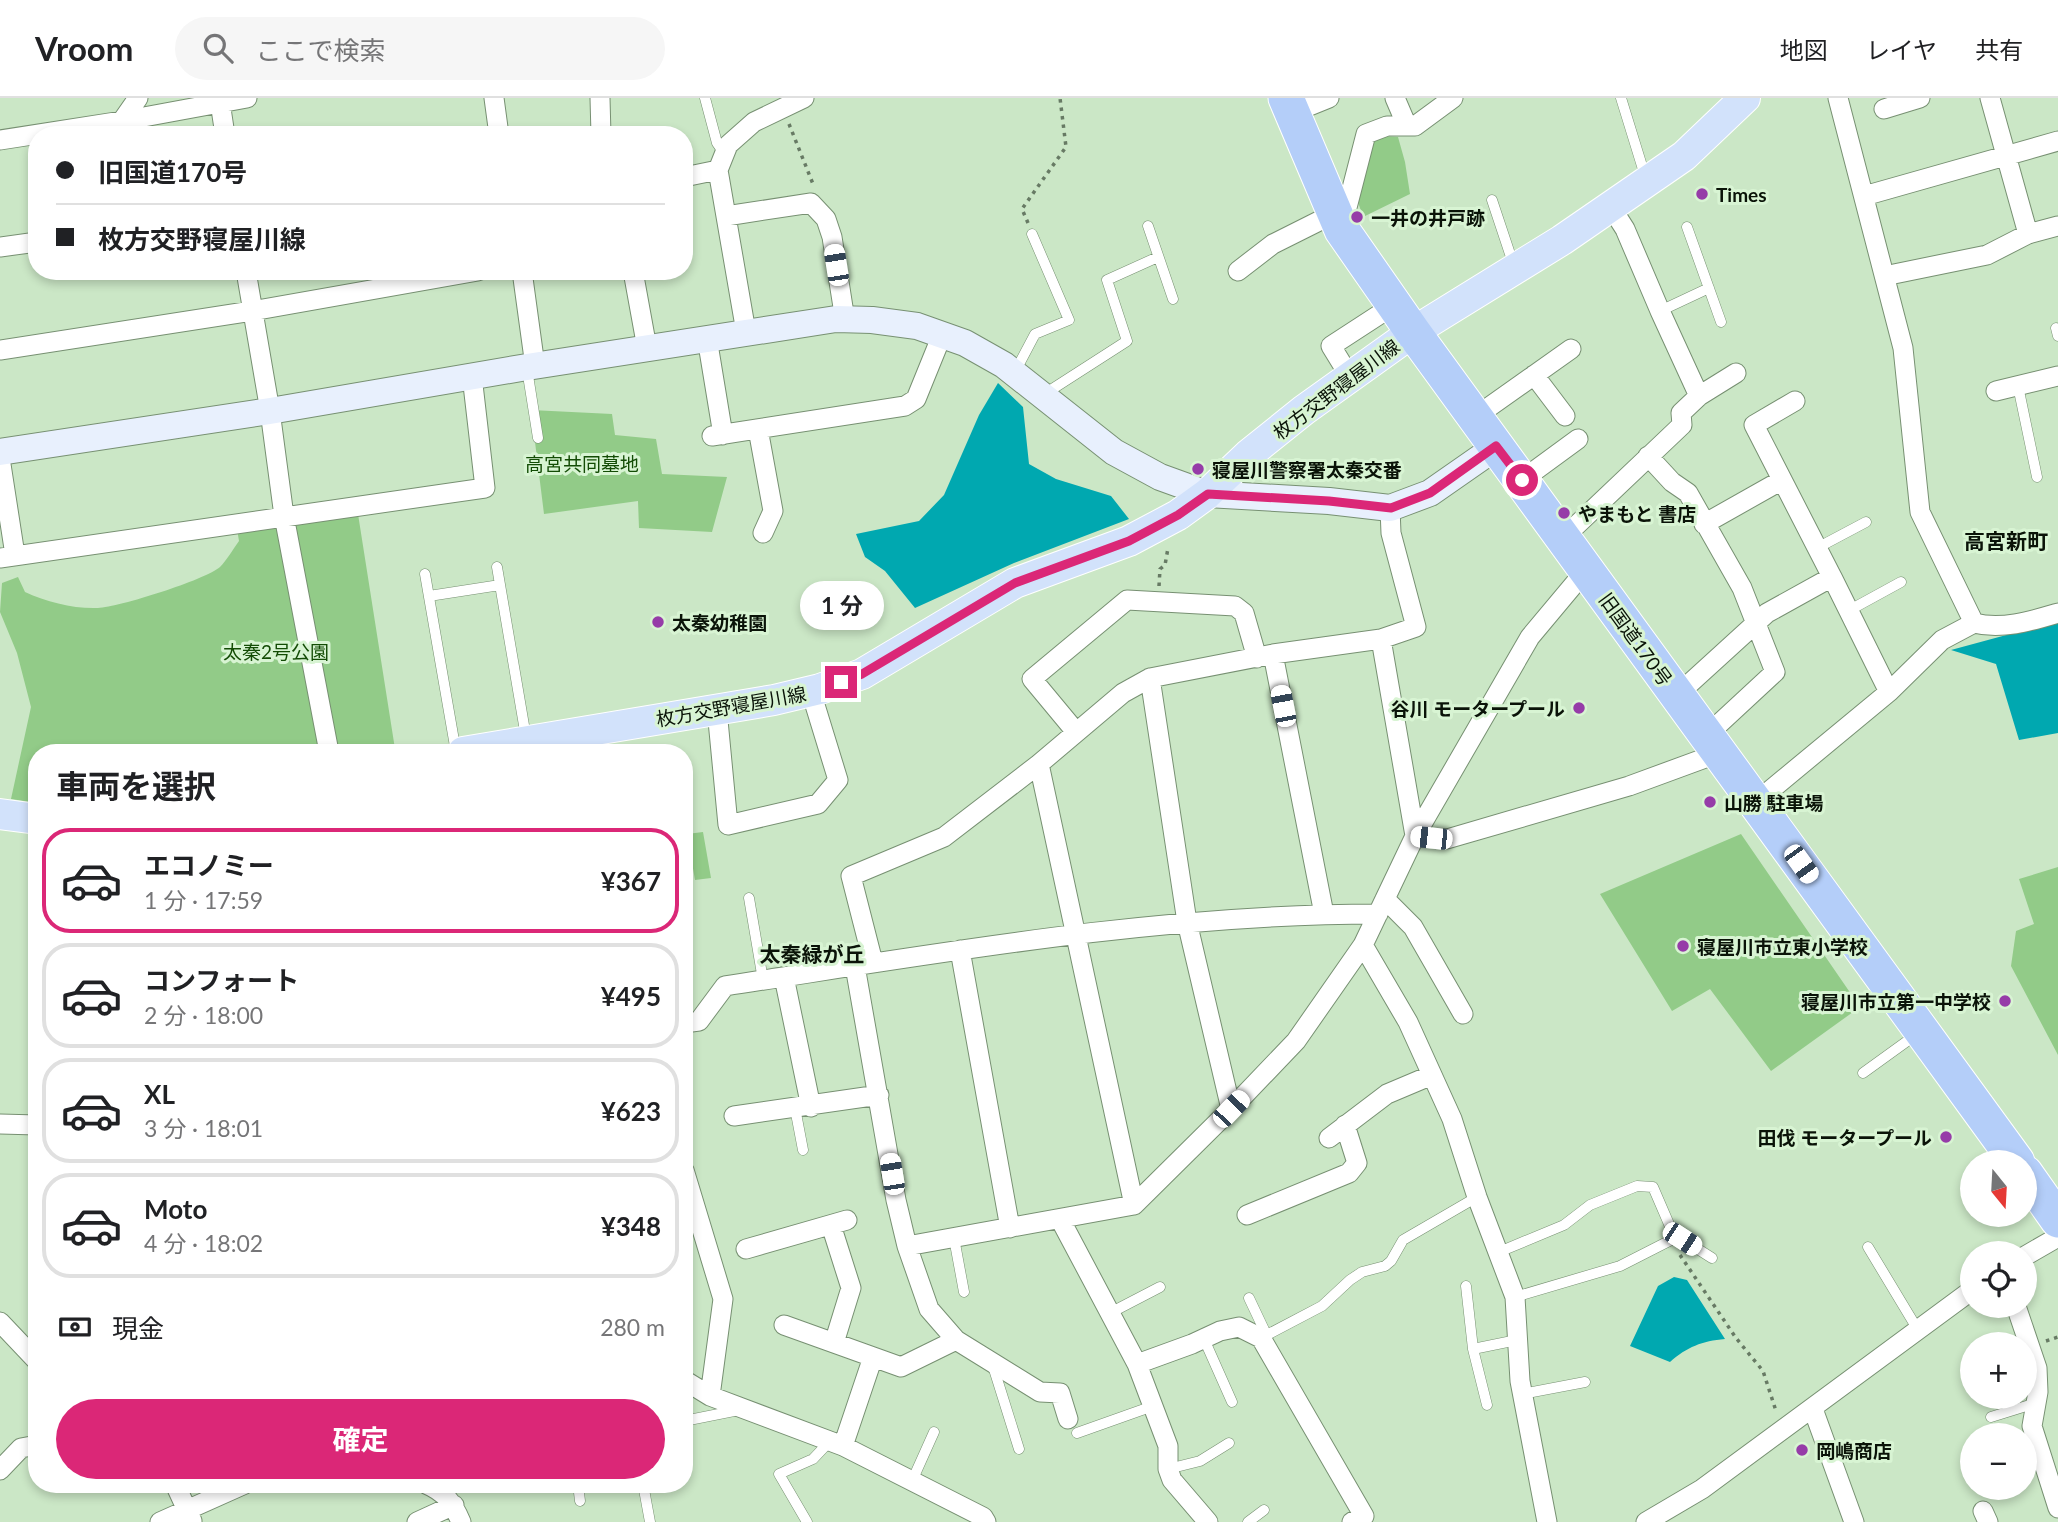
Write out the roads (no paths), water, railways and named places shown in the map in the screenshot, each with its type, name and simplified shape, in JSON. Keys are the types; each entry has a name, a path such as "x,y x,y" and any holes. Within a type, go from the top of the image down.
{"highway":[{"name":"旧国道170号","path":"1289,105 1338,222 1404,318 2008,1150"},
{"path":"2037,1190 2058,1220"}],"main road":[{"name":"枚方交野寝屋川線","path":"510,744 811,692 862,674 1015,583 1129,541 1178,515 1208,494 1258,447 1350,377 1404,318 1515,269 1684,156 1745,98"},
{"path":"0,814 28,818"}],"street":[{"path":"122,121 138,98"},
{"path":"90,126 247,98"},
{"path":"494,98 498,126"},
{"path":"600,98 601,126"},
{"path":"746,332 726,216 721,162 729,145 754,122 804,98"},
{"path":"1289,105 1329,98"},
{"path":"1395,98 1407,126"},
{"path":"1838,98 1903,348 1920,512 1974,624"},
{"path":"1884,109 1920,98"},
{"path":"1990,98 2028,234"},
{"path":"1238,271 1273,244 1338,222 1366,134 1387,126 1415,127 1447,100"},
{"path":"220,102 224,126"},
{"path":"0,140 28,136"},
{"path":"1864,196 2058,141"},
{"path":"693,173 721,162"},
{"path":"726,216 811,203 826,219 832,237 845,320"},
{"path":"1611,207 1625,229 1699,396"},
{"path":"1894,274 1987,255 2028,234 2058,226"},
{"path":"0,247 28,243"},
{"path":"247,280 270,411 284,516 327,744"},
{"path":"0,350 252,311 427,280"},
{"path":"523,280 531,366"},
{"path":"635,280 647,348"},
{"path":"0,452 270,411 707,338 845,320 872,320 917,326 965,343 1014,373 1114,452 1160,477 1208,494 1329,501 1391,508 1430,493 1496,446"},
{"path":"707,338 718,435 905,406 916,399 942,335"},
{"path":"1475,417 1571,349"},
{"path":"1563,538 1682,425 1681,413 1699,396 1736,373"},
{"path":"1534,375 1565,416"},
{"path":"0,458 8,556 485,488 472,376"},
{"path":"1996,391 2058,376"},
{"path":"1795,401 1754,425 1889,692"},
{"path":"758,429 773,511 763,533"},
{"path":"1522,480 1578,439"},
{"path":"1415,836 1447,839 1629,786 1713,744 1775,672 1742,588 1688,493 1672,482 1648,456"},
{"path":"1704,524 1782,480"},
{"path":"1072,1426 1060,1393 1040,1392 956,1340 929,1309 907,1246 896,1200 879,1096 851,876 944,837 1039,764 1123,693 1150,678 1265,656 1381,639 1416,627 1391,533 1391,508"},
{"path":"907,1246 1134,1205 1231,1109 1296,1041 1363,945 1415,836 1530,637 1586,570"},
{"path":"1677,695 1767,613 1832,577"},
{"path":"1076,733 1032,679 1127,600 1235,606 1244,613 1265,656 1324,914"},
{"path":"1756,802 1889,692 1942,640 1974,624 1988,627 2026,622 2058,613"},
{"path":"1381,639 1415,836"},
{"path":"1150,678 1186,922 1231,1109"},
{"path":"716,710 728,825 818,804 838,780 811,692"},
{"path":"1039,764 1134,1205"},
{"path":"693,1022 699,1021 725,986 1077,935 1186,922 1324,914 1381,906 1413,928 1464,1014"},
{"path":"1363,945 1408,1023 1452,1119 1477,1197 1515,1297 1522,1394 1547,1522"},
{"path":"960,950 1010,1228"},
{"path":"784,977 803,1107"},
{"path":"1329,1138 1387,1094 1432,1075"},
{"path":"734,1116 879,1096"},
{"path":"0,1124 28,1125"},
{"path":"1247,1215 1349,1173 1357,1163 1345,1125"},
{"path":"1060,1219 1137,1364 1168,1446 1168,1469 1172,1480 1208,1522"},
{"path":"746,1249 839,1222 851,1288 834,1343"},
{"path":"693,1233 723,1299 710,1396"},
{"path":"2037,1249 2058,1237"},
{"path":"1646,1522 1702,1489 1960,1299"},
{"path":"0,1322 28,1352"},
{"path":"784,1325 901,1367 956,1340"},
{"path":"1137,1364 1220,1331 1239,1327 1264,1337 1364,1516 1352,1522"},
{"path":"837,1444 873,1357"},
{"path":"693,1386 710,1396 837,1444 983,1517 986,1522"},
{"path":"1813,1409 1854,1522"},
{"path":"2035,1409 2032,1426 2058,1508"},
{"path":"0,1470 21,1448 28,1447"},
{"path":"179,1493 190,1516"},
{"path":"160,1522 190,1516 230,1493"},
{"path":"416,1522 457,1513 443,1493"}],"lane":[{"path":"705,98 721,162"},
{"path":"1621,98 1647,183"},
{"path":"1492,200 1515,269"},
{"path":"1148,226 1173,299"},
{"path":"1687,227 1721,322"},
{"path":"1014,373 1035,334 1069,320 1032,234"},
{"path":"1042,396 1127,341 1107,280 1158,257"},
{"path":"1660,311 1709,288"},
{"path":"531,366 538,438"},
{"path":"2018,386 2037,477"},
{"path":"1817,548 1866,522"},
{"path":"497,567 527,741"},
{"path":"425,574 455,744"},
{"path":"1848,611 1901,582"},
{"path":"429,596 500,585"},
{"path":"749,898 763,980"},
{"path":"1863,1073 1923,1030"},
{"path":"803,1107 803,1150"},
{"path":"1499,1252 1564,1225 1590,1205 1637,1186 1653,1187 1673,1240"},
{"path":"1249,1298 1264,1337 1322,1306 1362,1272 1385,1266 1403,1240 1477,1197"},
{"path":"954,1238 964,1292"},
{"path":"1515,1297 1620,1266 1673,1240 1682,1239 1712,1258"},
{"path":"1868,1247 1918,1330"},
{"path":"1466,1286 1473,1349 1486,1405"},
{"path":"1110,1313 1160,1287"},
{"path":"1204,1339 1232,1402"},
{"path":"1473,1349 1517,1340"},
{"path":"992,1362 1019,1448"},
{"path":"1522,1394 1585,1382"},
{"path":"1072,1426 1153,1406"},
{"path":"693,1419 744,1409"},
{"path":"1992,1416 2016,1409"},
{"path":"912,1481 934,1432"},
{"path":"1168,1469 1200,1461 1229,1443"},
{"path":"807,1522 779,1474 813,1459 837,1444"},
{"path":"579,1493 580,1501"},
{"path":"645,1493 650,1522"},
{"path":"1248,1522 1264,1510"}],"water":[{"path":"998,383 1023,407 1029,464 1056,479 1111,496 1129,519 1014,563 915,608 885,571 865,557 856,534 919,521 944,495 979,415"},
{"path":"2058,621 2058,733 2019,740 1996,664 1951,650"},
{"path":"1674,1277 1687,1280 1725,1339 1695,1346 1670,1362 1630,1346 1658,1286"}],"place":[{"name":"Times","path":"1702,194"},
{"name":"一井の井戸跡","path":"1357,217"},
{"name":"寝屋川警察署太秦交番","path":"1198,469"},
{"name":"やまもと 書店","path":"1564,513"},
{"name":"太秦幼稚園","path":"658,622"},
{"name":"谷川 モータープール","path":"1579,708"},
{"name":"山勝 駐車場","path":"1710,802"},
{"name":"寝屋川市立東小学校","path":"1683,946"},
{"name":"寝屋川市立第一中学校","path":"2005,1001"},
{"name":"田伐 モータープール","path":"1946,1137"},
{"name":"岡嶋商店","path":"1802,1450"}],"district":[{"name":"高宮新町","path":"2006,540"},
{"name":"太秦緑が丘","path":"812,953"}],"park label":[{"name":"高宮共同墓地","path":"582,463"},
{"name":"太秦2号公園","path":"276,651"}]}
